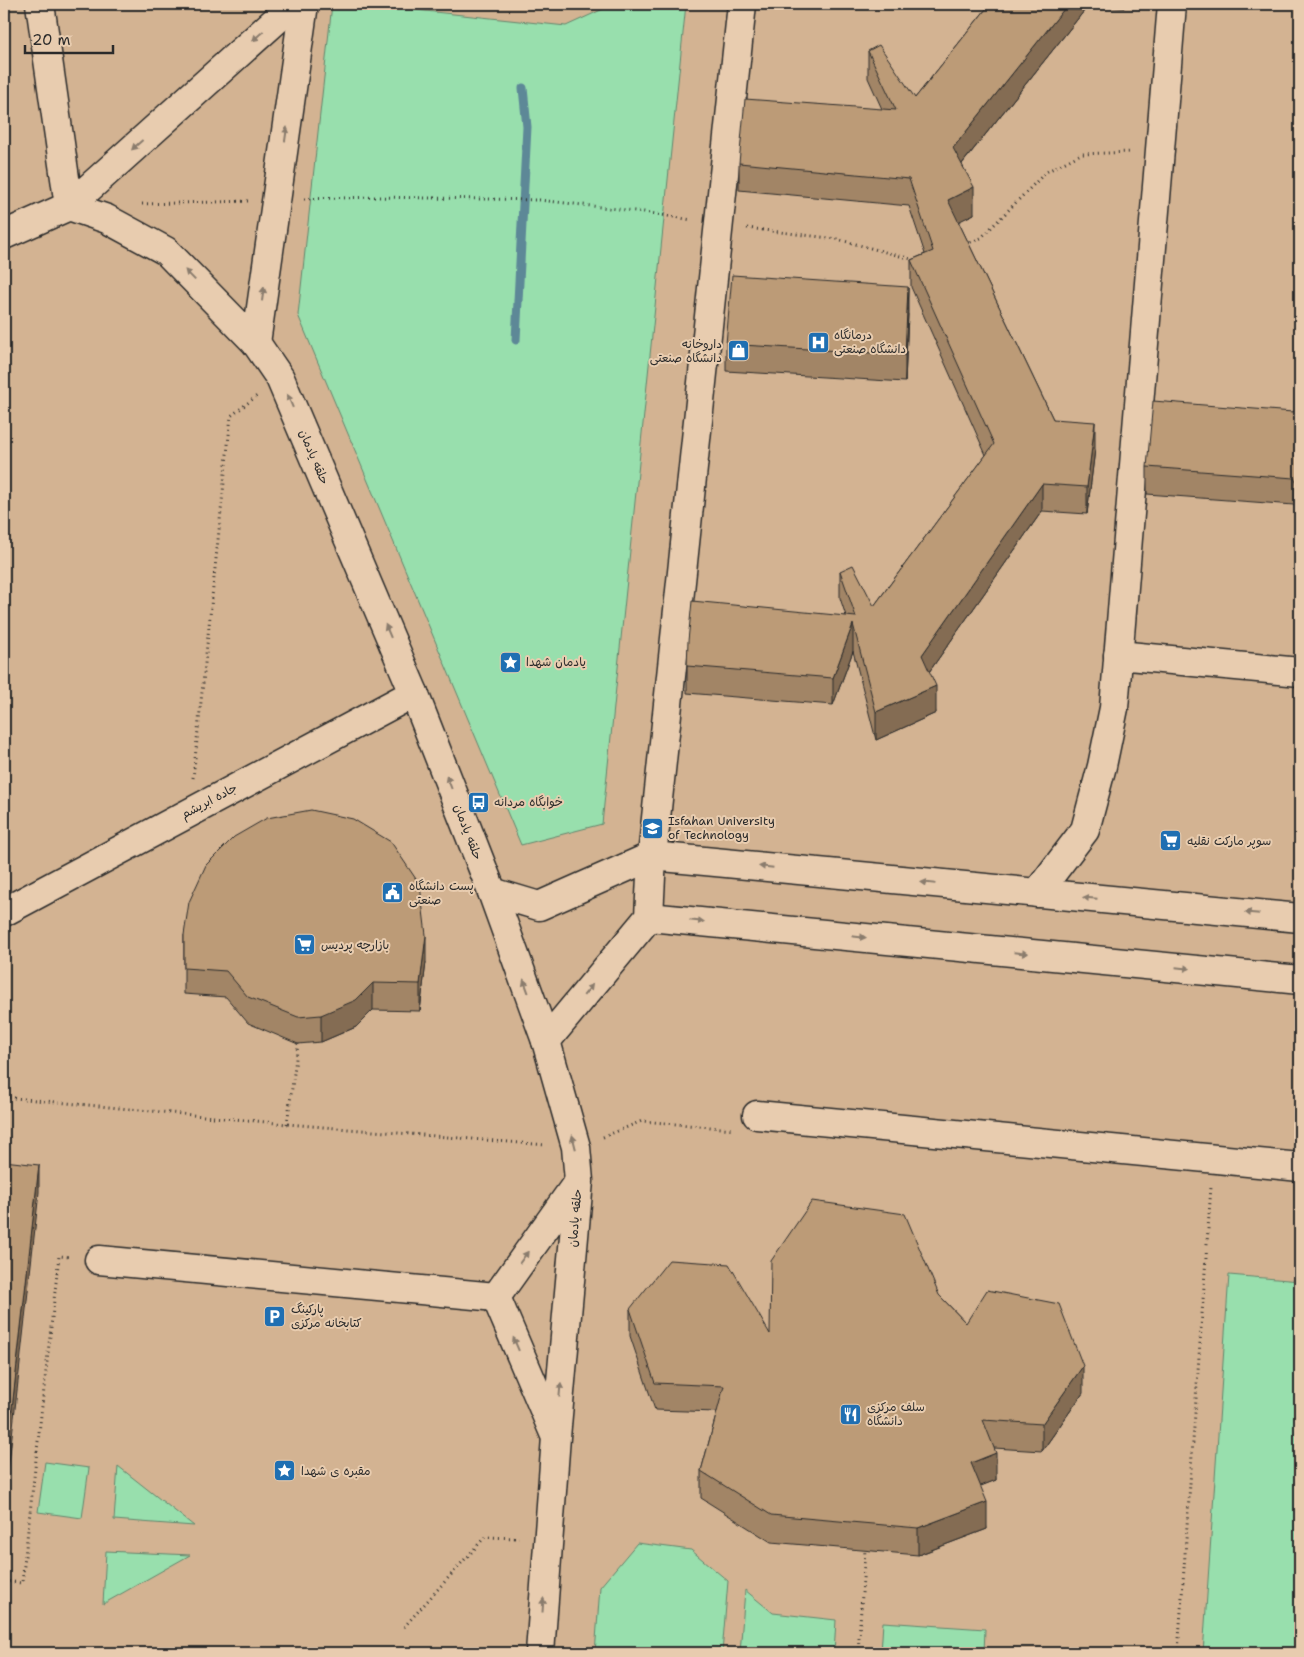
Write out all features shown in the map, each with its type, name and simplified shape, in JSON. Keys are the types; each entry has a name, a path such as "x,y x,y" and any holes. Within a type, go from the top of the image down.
{"street":[{"path":"40,4 69,206"},
{"path":"4,235 69,206 294,4"},
{"path":"256,343 304,4"},
{"path":"546,1041 649,917 652,856 742,4"},
{"path":"1037,893 1085,830 1102,766 1114,708 1172,4"},
{"name":"حلقه یادمان","path":"69,206 107,219 166,251 256,343 280,378 414,692 492,892 546,1041 576,1147 579,1181 547,1539 540,1653"},
{"path":"1118,655 1300,672"},
{"name":"جاده ابریشم","path":"4,912 414,692"},
{"path":"492,892 539,906 652,856 1300,918"},
{"path":"649,917 1300,980"},
{"path":"757,1115 1300,1167"},
{"path":"496,1297 579,1181"},
{"path":"99,1260 496,1297"},
{"path":"496,1297 556,1437"}],"path":[{"path":"963,245 981,238 1046,172 1081,154 1160,153"},
{"path":"474,199 539,200 644,212 837,239 919,260"},
{"path":"190,811 231,416 280,378"},
{"path":"287,1124 298,1044"},
{"path":"4,1097 287,1124 576,1147 642,1121 756,1131 757,1115"},
{"path":"1178,1653 1213,1158"},
{"path":"4,1581 22,1583 59,1256 99,1260"},
{"path":"404,1627 486,1537 547,1539"},
{"path":"858,1653 865,1550"}],"shaded area":[{"name":"Isfahan University of Technology","path":"4,4 1300,4 1300,1653 4,1653"}],"green space":[{"path":"332,4 359,4 566,26 614,4 686,4 602,824 521,845 298,315"},
{"path":"1229,1275 1300,1281 1300,1653 1203,1653"},
{"path":"45,1462 89,1468 82,1518 38,1512"},
{"path":"118,1466 194,1526 114,1520"},
{"path":"637,1543 691,1550 728,1581 722,1653 595,1653 600,1587"},
{"path":"106,1551 190,1555 103,1604"},
{"path":"745,1590 773,1613 836,1620 834,1653 740,1653"},
{"path":"883,1622 985,1629 984,1653 881,1653"}],"building":[{"path":"990,4 1068,4 953,148 974,187 948,200 1053,419 1095,422 1087,487 1042,484 922,655 936,686 876,712 853,624 833,678 687,666 692,601 856,617 840,571 853,565 874,606 994,444 911,260 933,251 909,179 739,163 745,99 896,110 868,51 879,45 915,98"},
{"name":"درمانگاه دانشگاه صنعتی","path":"732,275 908,287 905,355 726,344"},
{"path":"1153,401 1293,412 1300,409 1300,490 1294,478 1147,467"},
{"name":"بازارچه پردیس","path":"311,810 353,819 391,842 420,885 426,935 420,984 373,983 356,1000 321,1015 298,1017 248,997 226,971 184,968 184,935 189,902 206,865 234,837 267,818"},
{"path":"4,1161 39,1165 4,1481"},
{"path":"812,1201 905,1214 939,1295 966,1323 987,1290 1059,1304 1083,1366 1042,1424 983,1420 996,1453 971,1463 987,1502 918,1528 771,1515 701,1471 724,1386 655,1383 630,1309 669,1260 729,1264 770,1334 771,1261"}],"waterway":[{"path":"516,340 527,127 523,88"}],"place":[{"name":"درمانگاه دانشگاه صنعتی","path":"818,342"},
{"name":"داروخانه دانشگاه صنعتی","path":"738,351"},
{"name":"یادمان شهدا","path":"510,662"},
{"name":"خوابگاه مردانه","path":"478,802"},
{"name":"Isfahan University of Technology","path":"652,828"},
{"name":"سوپر مارکت نقلیه","path":"1171,841"},
{"name":"پست دانشگاه صنعتی","path":"393,893"},
{"name":"بازارچه پردیس","path":"305,945"},
{"name":"پارکینگ کتابخانه مرکزی","path":"275,1316"},
{"name":"سلف مرکزی دانشگاه","path":"851,1414"},
{"name":"مقبره ی شهدا","path":"285,1471"}]}
